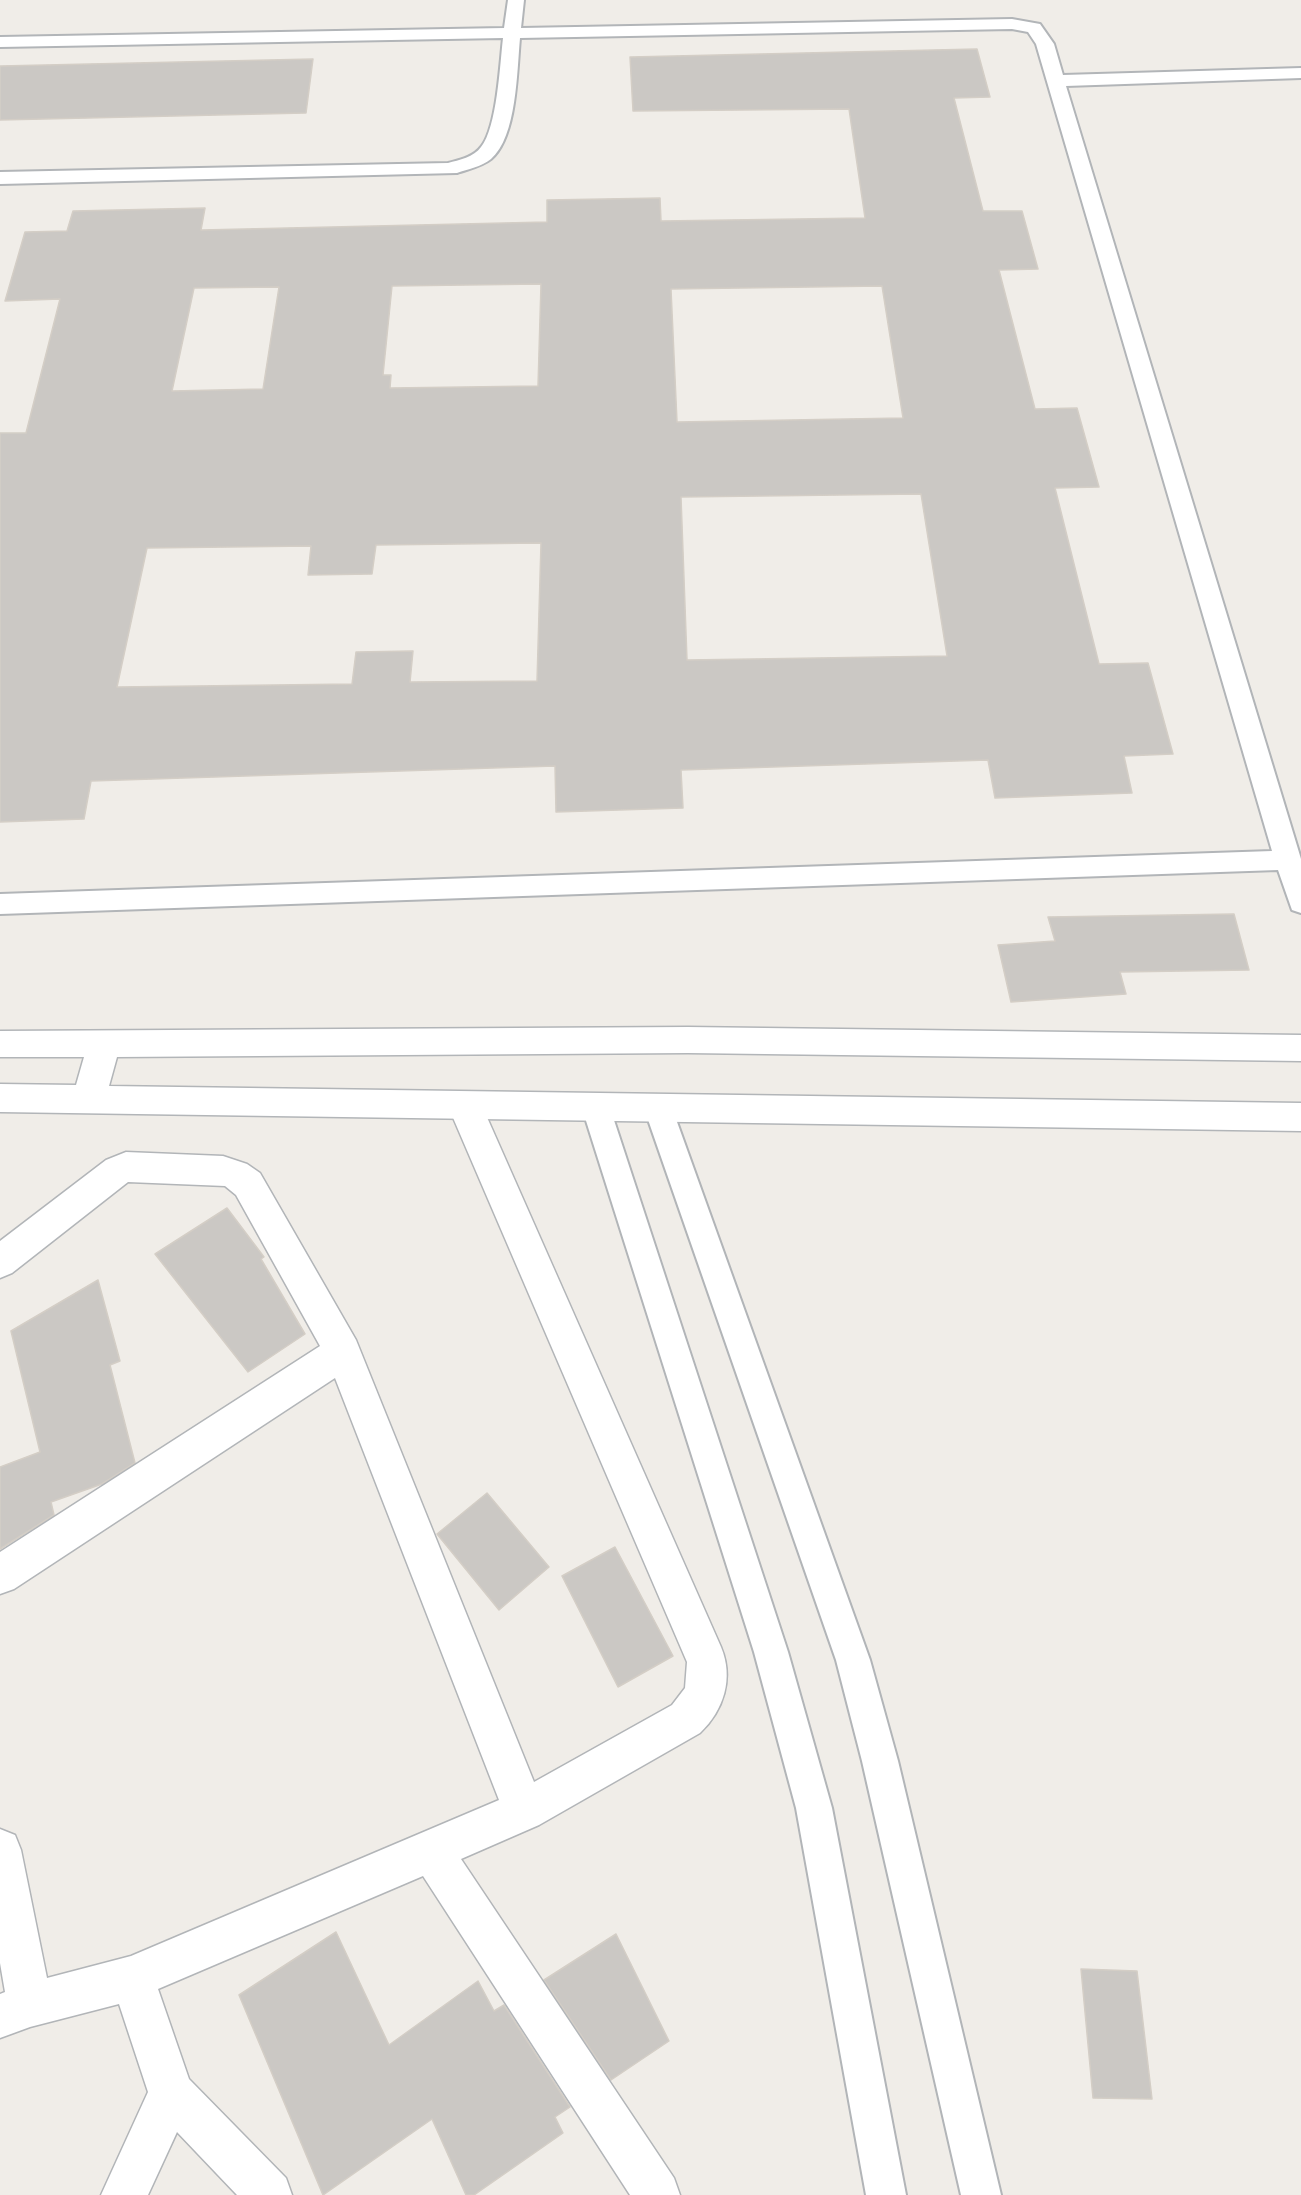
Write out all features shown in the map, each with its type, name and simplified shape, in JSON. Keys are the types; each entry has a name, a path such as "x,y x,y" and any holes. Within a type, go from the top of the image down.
{"street":[{"path":"0,1044 688,1040 1301,1048"},
{"path":"89,1100 104,1043"},
{"path":"0,1098 1301,1117"},
{"path":"0,1850 15,2010 132,1978 524,1810 686,1719 698,1708 705,1696 709,1679 707,1661 465,1106"},
{"path":"0,1262 118,1170 133,1166 223,1171 235,1174 248,1184 343,1352 524,1810"},
{"path":"0,1575 343,1352"},
{"path":"431,1851 657,2195"},
{"path":"132,1978 171,2093 269,2195"},
{"path":"124,2195 171,2093"}],"lane":[{"path":"0,178 450,169 479,160 491,148 501,128 510,33 516,0"},
{"path":"0,42 1012,24 1034,28 1045,44 1301,903"},
{"path":"1055,81 1301,73"},
{"path":"0,904 1288,860"},
{"path":"596,1108 771,1652 801,1755 814,1808 886,2195"},
{"path":"658,1108 853,1660 880,1761 981,2195"}],"building":[{"path":"977,49 990,97 954,98 983,211 1022,211 1038,269 999,270 1035,409 1077,408 1099,487 1055,488 1099,664 1148,663 1173,754 1124,756 1132,793 995,798 988,760 681,770 683,808 556,812 555,766 91,781 84,819 0,822 0,433 26,433 60,299 5,301 25,232 67,231 73,211 205,208 201,230 547,222 547,200 660,198 661,221 865,218 849,109 633,111 630,57","holes":["541,284 538,386 390,388 391,375 383,375 392,286","882,286 903,418 677,422 671,289","279,287 263,389 172,391 194,288","921,494 947,656 687,660 681,497","541,543 537,681 410,682 413,651 356,652 352,684 117,687 147,548 311,546 308,575 372,574 376,545"]},
{"path":"313,59 306,113 0,120 0,66"},
{"path":"1234,914 1249,970 1120,972 1126,994 1011,1002 998,945 1055,941 1048,917"},
{"path":"227,1208 264,1257 261,1259 305,1334 248,1372 155,1254"},
{"path":"98,1280 120,1361 110,1365 135,1463 102,1484 51,1502 54,1515 0,1549 0,1467 40,1452 11,1331"},
{"path":"487,1493 549,1567 499,1610 437,1534"},
{"path":"615,1547 673,1656 618,1687 562,1576"},
{"path":"336,1932 389,2045 478,1981 494,2011 504,2005 570,2107 555,2117 563,2133 474,2195 466,2195 432,2119 323,2195 239,1995"},
{"path":"616,1934 669,2041 611,2080 544,1980"},
{"path":"1081,1969 1137,1971 1152,2099 1093,2098"}]}
